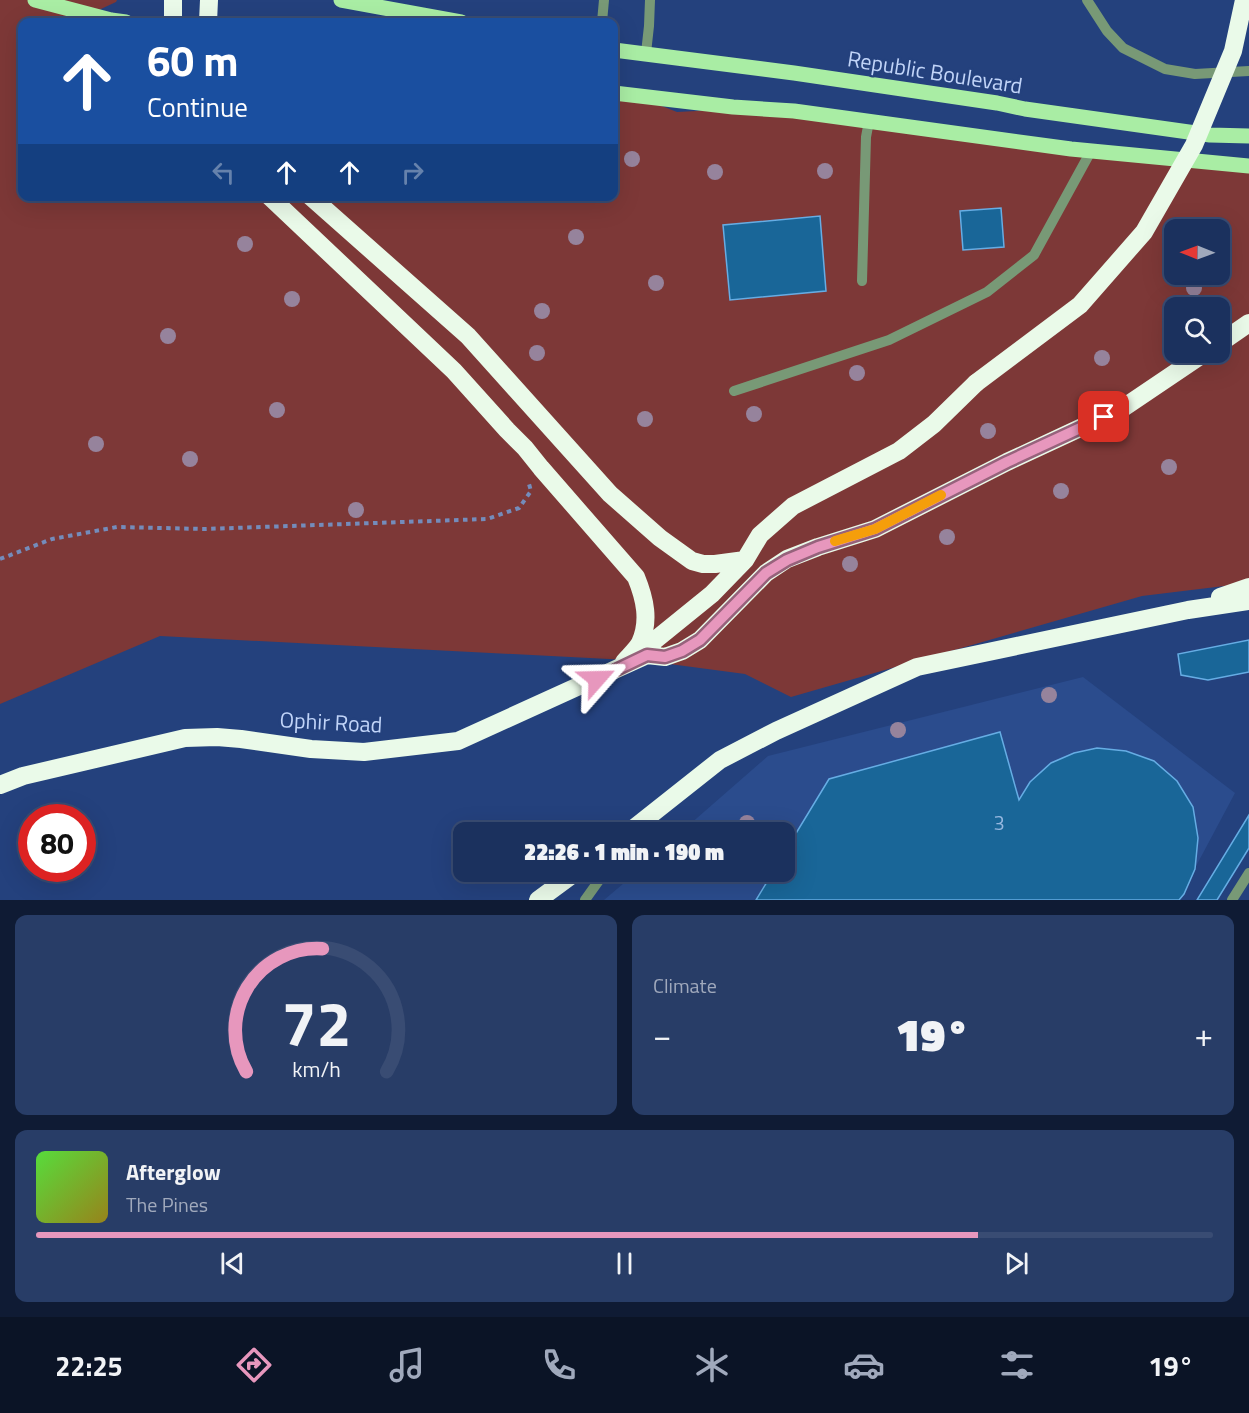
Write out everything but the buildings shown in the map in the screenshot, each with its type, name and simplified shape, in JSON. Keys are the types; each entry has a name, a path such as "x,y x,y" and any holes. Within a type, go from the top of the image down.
{"highway":[{"path":"173,0 173,18"},
{"path":"208,18 210,0"},
{"name":"Ophir Road","path":"647,655 654,641 712,594 745,560 759,535 793,506 899,451 934,424 976,383 1080,305 1144,232 1194,145 1233,51 1244,0"},
{"path":"274,201 454,371 525,448 636,578 643,595 646,621 639,645 616,670"},
{"path":"315,201 468,336 610,494 660,538 692,561 715,564 745,560"},
{"path":"1230,336 1249,323"},
{"name":"Ophir Road","path":"0,785 23,776 185,738 217,737 311,749 364,752 458,741 647,655 665,657 682,651 700,640 766,573 787,560 818,547 875,529 1007,462 1124,408 1190,363"},
{"path":"1188,610 1249,587"},
{"path":"643,822 720,760 776,731 917,667 1188,610 1249,601"},
{"path":"538,900 562,882"}],"main road":[{"path":"35,0 108,18"},
{"path":"341,0 439,18"},
{"name":"Republic Boulevard","path":"618,50 794,73 1209,135 1249,136"},
{"path":"618,93 733,107 794,111 1091,151 1249,166"}],"street":[{"path":"602,18 604,0"},
{"path":"646,53 650,0"},
{"path":"1087,0 1107,31 1123,48 1165,69 1195,74 1249,71"},
{"path":"862,281 866,137 869,121"},
{"path":"734,391 889,340 987,292 1034,255 1091,151"},
{"path":"1232,900 1249,873"},
{"path":"585,900 598,882"}],"path":[{"path":"0,559 52,539 117,527 206,529 487,519 519,508 531,491 526,475"}],"shaded area":[{"path":"0,0 117,0 82,18 18,18 18,201 618,201 618,89 677,112 735,109 1249,168 1249,583 1142,596 791,697 745,674 647,661 160,636 0,704"},
{"path":"1083,677 1235,793 1178,900 604,900 625,882 795,882 795,822 692,822 768,756"}],"slow traffic":[{"path":"835,541 875,529 941,495"}],"route":[{"path":"597,679 647,655 665,657 682,651 700,640 766,573 787,560 818,547 875,529 1007,462 1104,417"}]}
